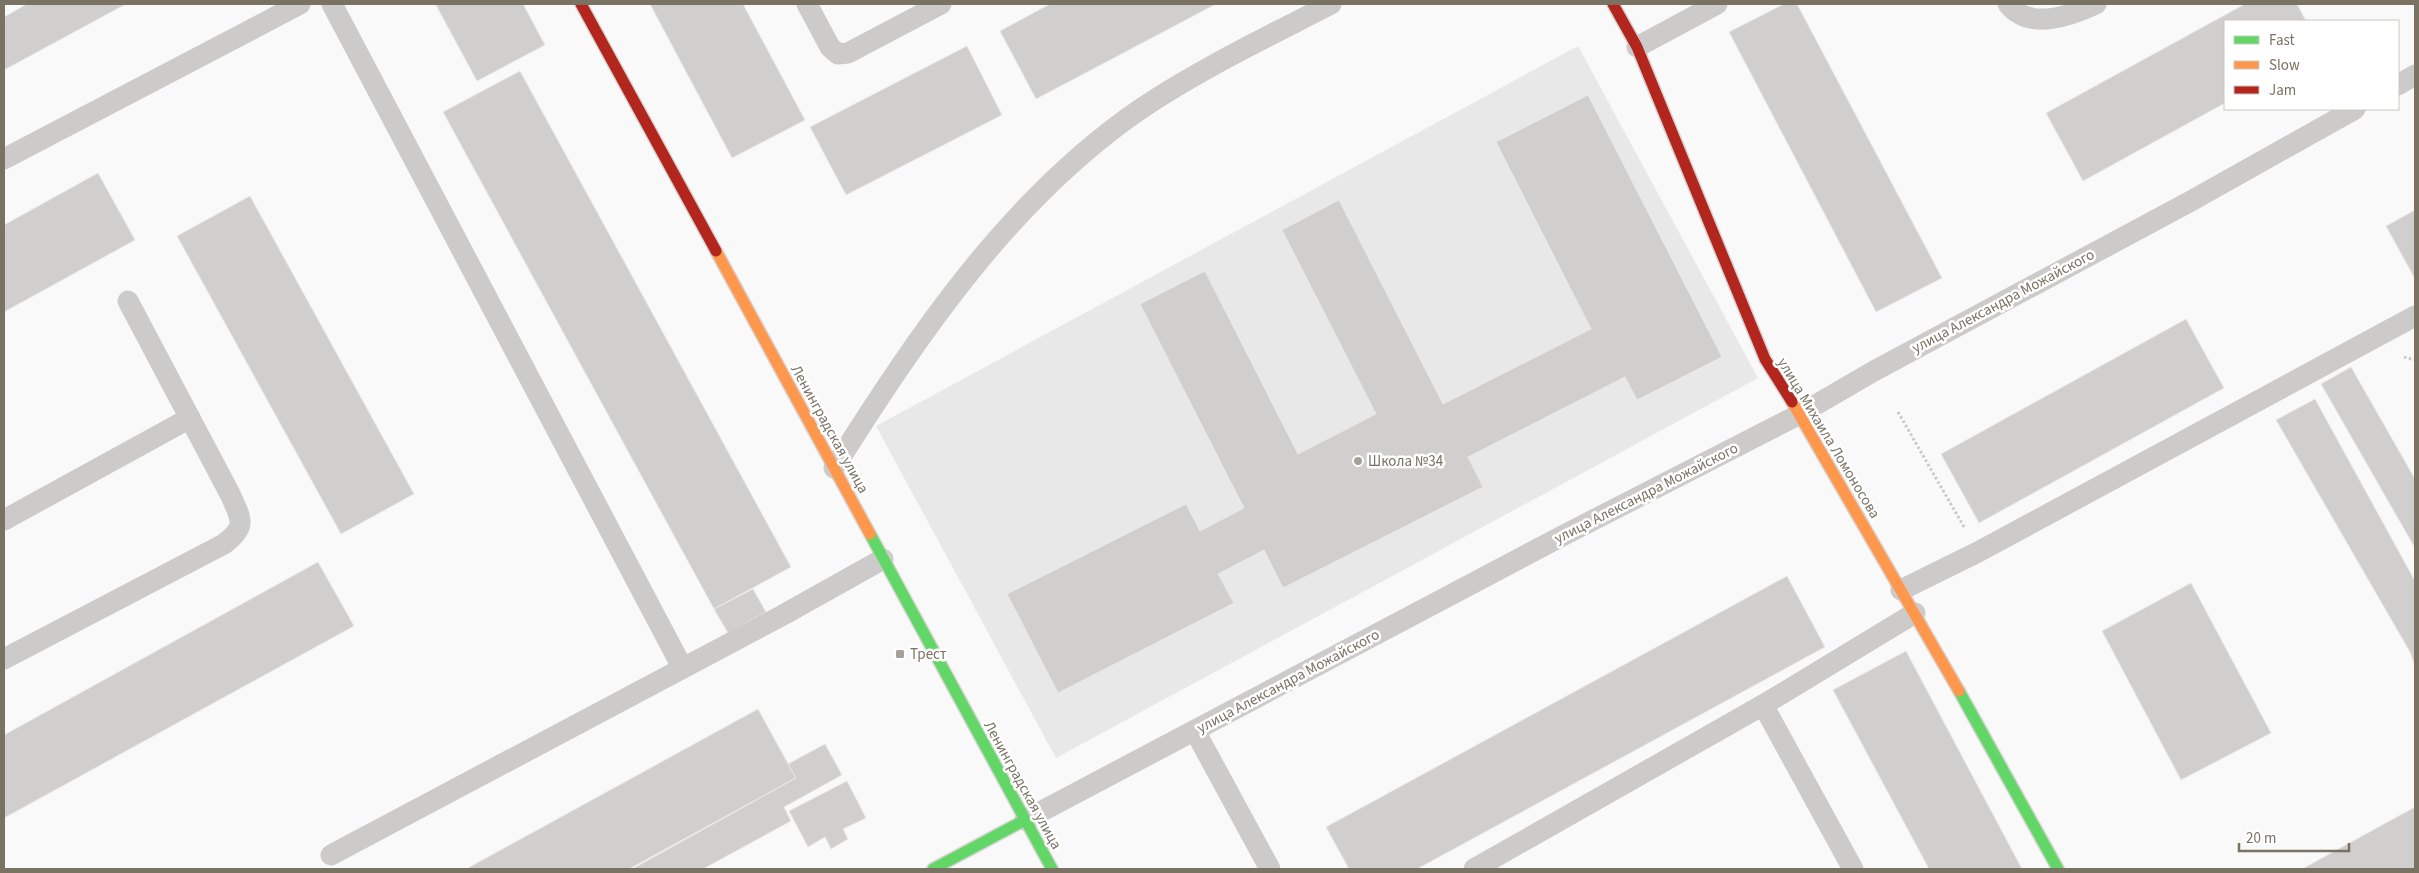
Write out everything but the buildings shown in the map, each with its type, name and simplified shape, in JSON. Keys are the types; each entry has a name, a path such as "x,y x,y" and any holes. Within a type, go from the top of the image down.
{"street":[{"name":"Ленинградская улица","path":"581,4 1052,869"},
{"name":"улица Михаила Ломоносова","path":"1613,4 1637,47 1765,359 1800,414 2058,869"},
{"name":"улица Александра Можайского","path":"933,869 1025,820"}],"lane":[{"path":"4,159 300,4"},
{"path":"332,4 682,668"},
{"path":"807,4 830,47 838,54 848,53 941,4"},
{"path":"834,468 893,374 948,298 1028,207 1093,145 1142,108 1219,62 1331,4"},
{"path":"1637,47 1717,4"},
{"path":"2008,4 2014,10 2030,17 2049,19 2076,13 2096,4"},
{"path":"2399,84 2415,75"},
{"name":"улица Александра Можайского","path":"1025,820 1566,534 1800,414 1874,370 2191,201 2353,110"},
{"path":"4,659 224,544 237,535 242,526 239,515 190,418 128,301"},
{"path":"1901,590 1978,552 2415,316"},
{"path":"4,520 190,418"},
{"path":"332,856 883,559"},
{"path":"1474,869 1763,705 1914,614"},
{"path":"1763,705 1853,869"},
{"path":"1194,731 1270,869"}],"path":[{"path":"1898,412 1978,552"}],"shaded area":[{"path":"1578,46 1758,378 1056,758 876,426"}],"traffic: fast":[{"path":"870,534 1052,869"},
{"path":"1959,691 2058,869"},
{"path":"933,869 1025,820"}],"traffic: slow":[{"path":"716,251 870,534"},
{"path":"1792,402 1959,691"}],"traffic: jam":[{"path":"581,4 716,251"},
{"path":"1613,4 1637,47 1765,359 1792,402"}],"place":[{"name":"Школа №34","path":"1358,461"},
{"name":"Трест","path":"900,654"}]}
